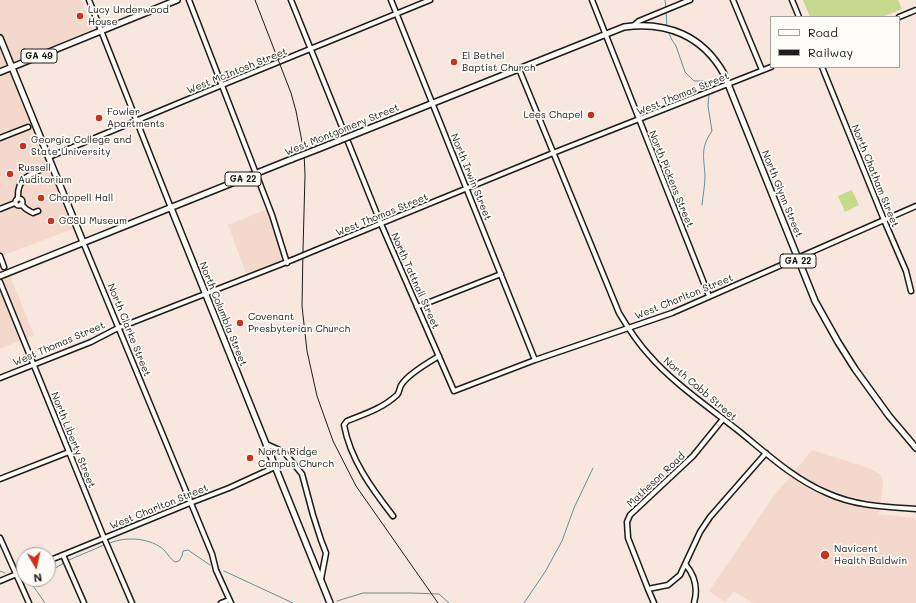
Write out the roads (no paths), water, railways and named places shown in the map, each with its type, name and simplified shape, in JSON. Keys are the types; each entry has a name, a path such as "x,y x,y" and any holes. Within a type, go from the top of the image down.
{"main road":[{"name":"GA 49","path":"0,72 177,0"},
{"name":"North Glynn Street","path":"633,26 649,25 674,30 689,37 705,49 715,60 729,84 815,300 854,369 916,448"},
{"name":"West Montgomery Street","path":"0,276 606,34 624,27 633,26"},
{"name":"North Clarke Street","path":"0,38 50,157 83,242"},
{"name":"North Columbia Street","path":"171,208 330,603"}],"street":[{"name":"North Columbia Street","path":"89,0 135,121 171,208"},
{"path":"189,0 272,215 287,263"},
{"name":"North Tattnall Street","path":"291,0 381,224 416,307 454,390"},
{"name":"North Irwin Street","path":"391,0 535,360"},
{"name":"West McIntosh Street","path":"50,157 430,0"},
{"name":"North Pickens Street","path":"592,0 709,296"},
{"name":"West Montgomery Street","path":"633,26 639,21 690,0"},
{"path":"733,0 762,70"},
{"path":"792,0 799,16"},
{"path":"900,17 916,10"},
{"name":"West Thomas Street","path":"0,378 92,342 118,328 287,263 553,153 770,67"},
{"name":"North Chatham Street","path":"822,68 906,271 911,291"},
{"name":"North Cobb Street","path":"519,69 619,313 628,328 649,356 669,375 723,419 804,481 826,493 863,505 916,510"},
{"path":"0,138 28,127"},
{"path":"15,203 18,198 21,181 25,177 45,168"},
{"path":"18,198 22,200 21,204 26,209 33,213 38,211"},
{"path":"0,209 15,203 18,205 21,204"},
{"name":"West Charlton Street","path":"454,390 535,360 672,313 916,206"},
{"name":"North Clarke Street","path":"83,242 212,554 216,570 230,601"},
{"path":"0,256 4,266"},
{"path":"416,307 501,274"},
{"name":"North Liberty Street","path":"0,282 132,603"},
{"path":"393,516 371,488 359,466 349,443 344,425 347,421 385,405 399,394 401,384 424,365 439,356"},
{"name":"Matheson Road","path":"654,603 628,538 627,522 630,515 693,456 723,419"},
{"path":"266,444 284,452 302,474 326,553 321,579"},
{"path":"0,480 69,452"},
{"path":"648,589 668,585 680,576 700,532 710,517 766,453"},
{"name":"West Charlton Street","path":"56,558 229,488 276,467"},
{"path":"0,538 16,574 0,581"},
{"path":"64,555 84,603"},
{"path":"686,565 694,580 696,596 694,603"},
{"path":"22,587 29,603"},
{"path":"221,603 230,601"}],"waterway":[{"path":"665,0 666,8"},
{"path":"666,11 667,28"},
{"path":"668,31 676,46 685,72 694,81 705,81 708,86 708,91"},
{"path":"702,205 705,179 704,148 712,131 708,106 709,94"},
{"path":"524,603 545,572 562,541 574,508 593,468"},
{"path":"110,543 123,539 138,539 159,546 175,562 179,561 183,551 188,550 210,565"},
{"path":"69,560 104,545"},
{"path":"56,568 64,563"},
{"path":"0,571 5,573"},
{"path":"224,571 293,603"},
{"path":"34,587 45,603"},
{"path":"337,601 363,593 411,593 439,594 449,603"}],"railway":[{"path":"255,0 291,93 304,152 305,175 302,306 307,351 317,396 333,441 356,486 438,603"}],"place":[{"name":"Lucy Underwood House","path":"80,16"},
{"name":"El Bethel Baptist Church","path":"454,62"},
{"name":"Lees Chapel","path":"591,115"},
{"name":"Fowler Apartments","path":"99,118"},
{"name":"Georgia College and State University","path":"23,146"},
{"name":"Russell Auditorium","path":"10,174"},
{"name":"Chappell Hall","path":"41,198"},
{"name":"GCSU Museum","path":"51,221"},
{"name":"Covenant Presbyterian Church","path":"240,323"},
{"name":"North Ridge Campus Church","path":"250,458"},
{"name":"Navicent Health Baldwin","path":"825,555"}]}
